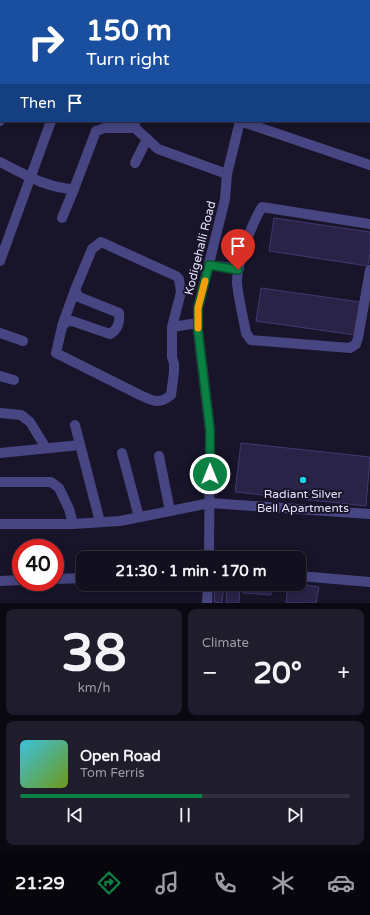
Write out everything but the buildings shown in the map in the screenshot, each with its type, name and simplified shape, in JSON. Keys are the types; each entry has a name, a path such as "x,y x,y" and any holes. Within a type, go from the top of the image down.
{"street":[{"path":"0,261 51,122"},
{"name":"Kodigehalli Road","path":"209,551 210,430 198,322 198,308 225,199 227,174 240,122"},
{"name":"Kodigehalli Road","path":"243,122 370,165"},
{"path":"62,218 96,131 105,128 135,125 146,139 158,149 227,174"},
{"path":"135,163 146,139"},
{"path":"0,162 31,177 59,187 74,189"},
{"path":"370,224 262,207 248,236 238,270 237,283 246,333 251,340 350,348 356,344 358,338 370,270"},
{"path":"101,242 176,276 179,279 181,292 172,326 172,356 174,372 171,396 164,401 153,401 56,354 62,327 76,290 92,249 101,242"},
{"path":"209,265 238,270"},
{"path":"62,327 66,322 72,321 110,334 114,332 120,321 119,313 79,297 76,290"},
{"path":"172,326 198,322"},
{"path":"0,333 23,341"},
{"path":"0,376 14,380"},
{"path":"0,413 21,415 30,422 46,448"},
{"path":"75,425 100,522"},
{"path":"0,453 80,444"},
{"path":"122,453 139,517"},
{"path":"159,456 170,511"},
{"path":"0,482 51,482 59,488 69,509 73,524"},
{"path":"0,524 73,524 120,521 210,503 370,514"},
{"path":"306,577 370,582"},
{"path":"64,579 76,578"},
{"path":"0,581 12,580"},
{"path":"207,603 208,591"}],"slow traffic":[{"path":"198,328 198,308 205,281"}],"place":[{"name":"Radiant Silver Bell Apartments","path":"303,480"}],"route":[{"path":"210,474 210,430 198,331 198,308 209,265 238,270"}]}
